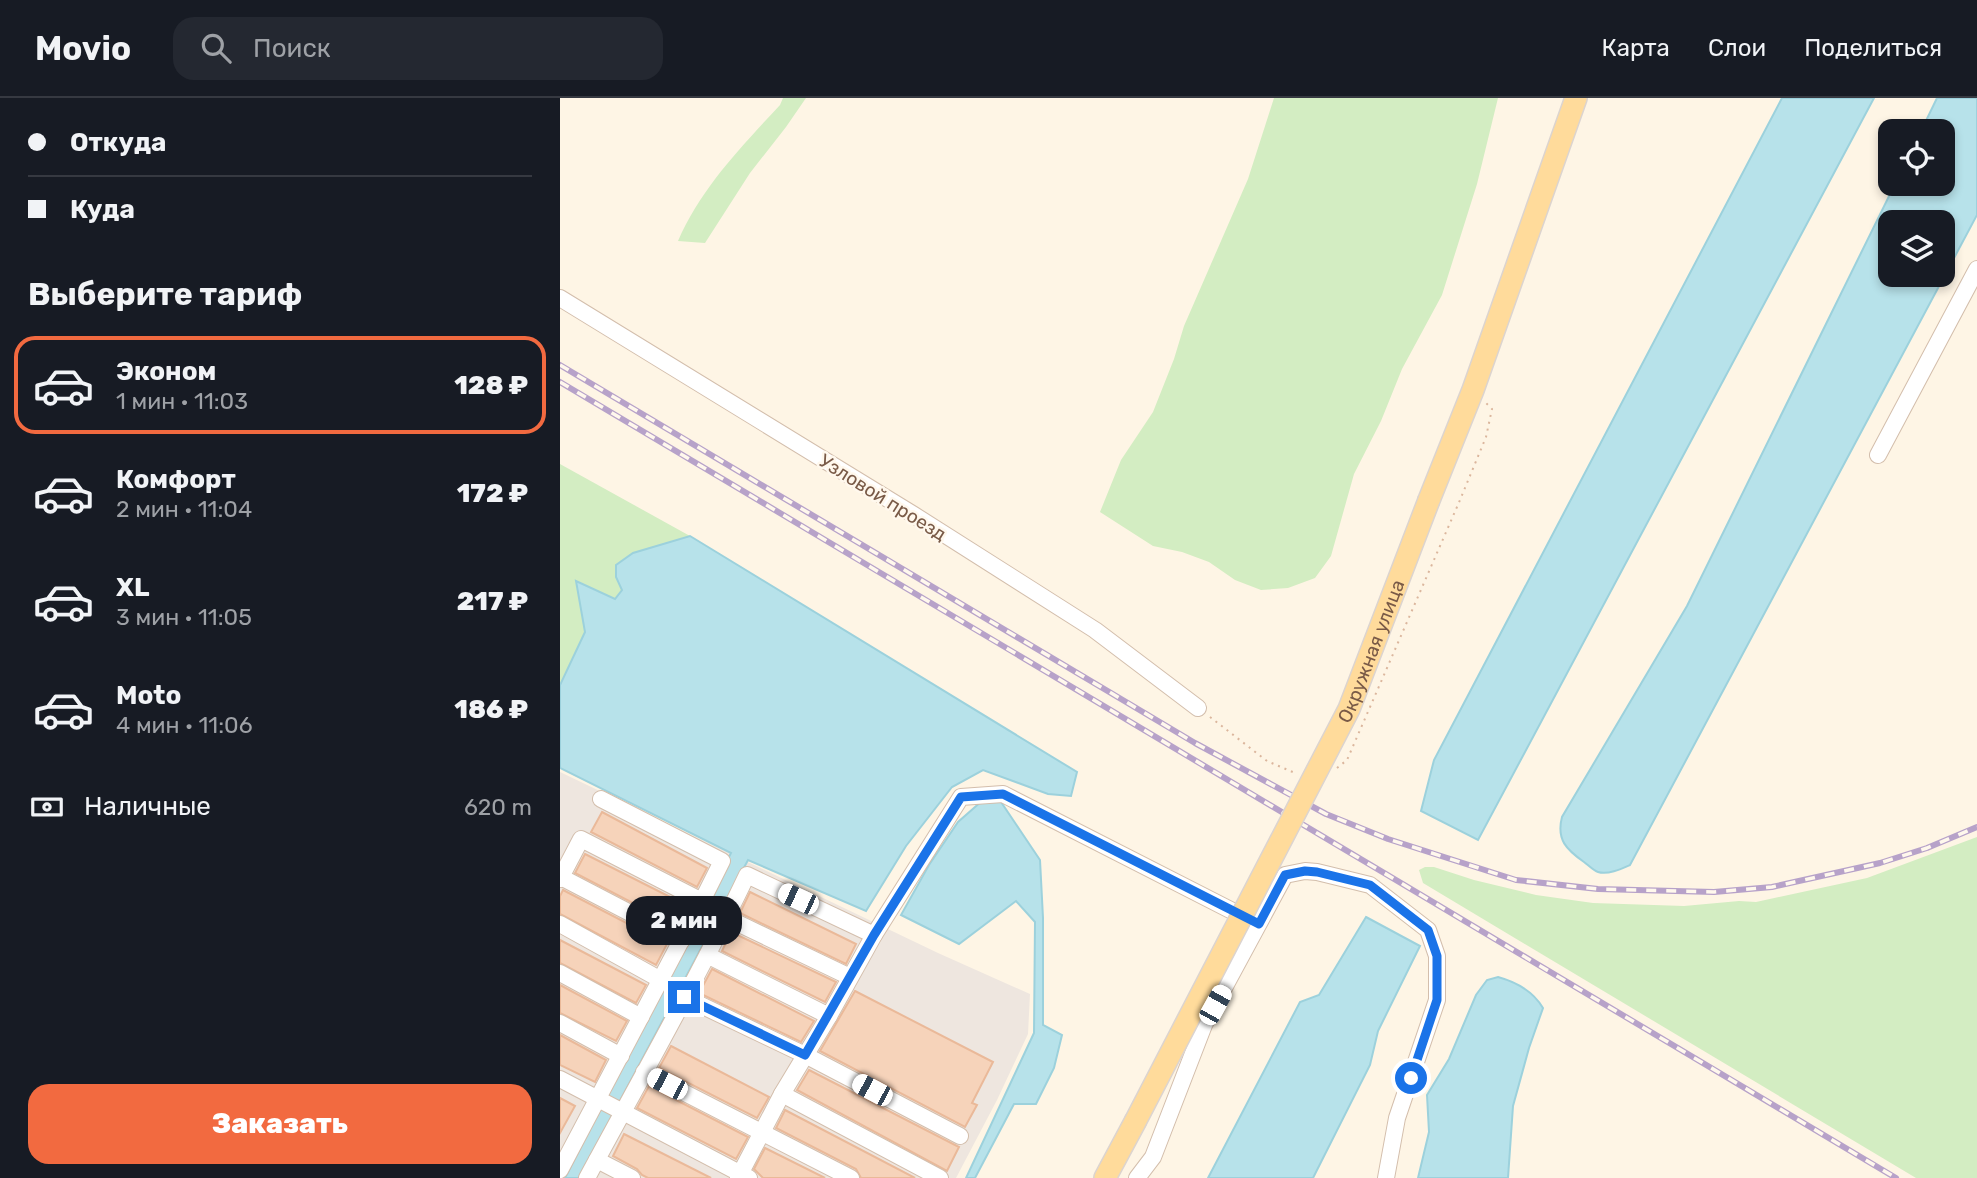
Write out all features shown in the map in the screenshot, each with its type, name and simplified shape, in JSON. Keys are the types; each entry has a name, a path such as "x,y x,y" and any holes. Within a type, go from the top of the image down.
{"main road":[{"name":"Окружная улица","path":"1105,1178 1349,709 1473,390 1576,98"}],"street":[{"path":"1878,455 1977,270"},
{"name":"Узловой проезд","path":"560,298 914,515 1095,630 1198,708"},
{"path":"560,1079 742,1176 782,1094 874,935 961,797 1003,794 1259,924"},
{"path":"560,1170 567,1139 597,1099 621,1056 722,861 601,799"},
{"path":"682,940 560,878 581,839 702,901"},
{"path":"1137,1178 1153,1157 1204,1026 1285,875 1305,871 1370,885 1428,930 1437,956 1437,1000 1397,1118 1386,1178"},
{"path":"587,1178 727,918 747,875 874,935"},
{"path":"727,918 850,977"},
{"path":"560,924 661,980"},
{"path":"707,955 829,1016"},
{"path":"560,973 641,1017"},
{"path":"684,997 805,1055 960,1136"},
{"path":"560,1023 621,1056"},
{"path":"644,1072 851,1178"},
{"path":"782,1094 940,1178"},
{"path":"597,1160 632,1178"}],"shaded area":[{"path":"560,772 938,953 1030,994 1028,1034 956,1178 560,1178"}],"green space":[{"path":"783,98 806,98 750,173 705,243 678,241 710,186 780,105"},
{"path":"1274,98 1498,98 1477,184 1442,295 1402,369 1381,421 1354,474 1331,556 1315,578 1288,588 1261,590 1235,580 1209,562 1182,552 1153,546 1100,512 1121,460 1153,412 1184,326 1248,179"},
{"path":"560,464 690,536 633,553 616,577 622,590 615,599 577,582 585,632 560,685"},
{"path":"1977,837 1977,1178 1916,1178 1423,883 1419,870 1434,867 1536,895 1593,903 1684,906 1756,902 1867,878"}],"water":[{"path":"1782,98 1874,98 1478,840 1421,811 1434,760"},
{"path":"1937,98 1977,98 1977,215 1955,256 1955,210 1882,210 1889,196 1955,196 1955,119 1927,119"},
{"path":"1878,218 1878,287 1939,287 1630,865 1602,873 1564,844 1561,832 1562,817 1687,606"},
{"path":"690,536 1077,772 1071,796 1048,794 983,770 952,787 906,846 866,911 748,860 579,1178 565,1178 731,853 560,768 560,685 585,632 576,581 615,599 622,590 616,577 616,565 633,553"},
{"path":"983,800 1001,802 1040,860 1043,1025 1062,1035 1054,1068 1036,1104 1014,1104 975,1178 966,1178 1034,1033 1035,922 1016,901 959,944 901,915 929,865 958,822"},
{"path":"1366,917 1420,946 1378,1031 1370,1065 1313,1178 1208,1178 1300,1002 1319,995"},
{"path":"1498,977 1524,988 1543,1008 1513,1106 1508,1178 1418,1178 1429,1132 1427,1095 1449,1059 1476,995 1487,980"}],"building":[{"path":"602,812 707,868 697,887 591,832"},
{"path":"585,854 688,906 677,926 575,873"},
{"path":"563,890 667,944 656,965 560,914 560,896"},
{"path":"750,892 856,944 846,964 740,913"},
{"path":"731,932 836,982 825,1002 722,951"},
{"path":"560,940 646,985 636,1003 560,963"},
{"path":"712,969 814,1021 801,1042 699,993"},
{"path":"560,985 627,1021 616,1041 560,1013"},
{"path":"855,991 993,1062 972,1103 977,1105 965,1127 820,1051"},
{"path":"560,1035 606,1060 595,1082 560,1065"},
{"path":"671,1046 769,1097 757,1118 659,1068"},
{"path":"809,1070 959,1147 947,1171 797,1090"},
{"path":"649,1086 748,1137 736,1159 637,1108"},
{"path":"560,1098 575,1106 560,1133"},
{"path":"785,1110 915,1178 861,1178 856,1169 776,1128"},
{"path":"624,1134 711,1178 648,1178 642,1175 637,1169 613,1156"},
{"path":"765,1148 825,1178 763,1178 754,1169"}],"railway":[{"path":"560,365 1195,743 1326,814 1388,839 1516,880 1598,889 1714,892 1772,887 1880,863 1927,848 1977,827"},
{"path":"560,382 1896,1178"}],"route":[{"path":"684,997 805,1055 874,935 961,797 1003,794 1259,924 1285,875 1305,871 1317,872 1370,885 1428,930 1437,956 1437,1000 1411,1078"}]}
